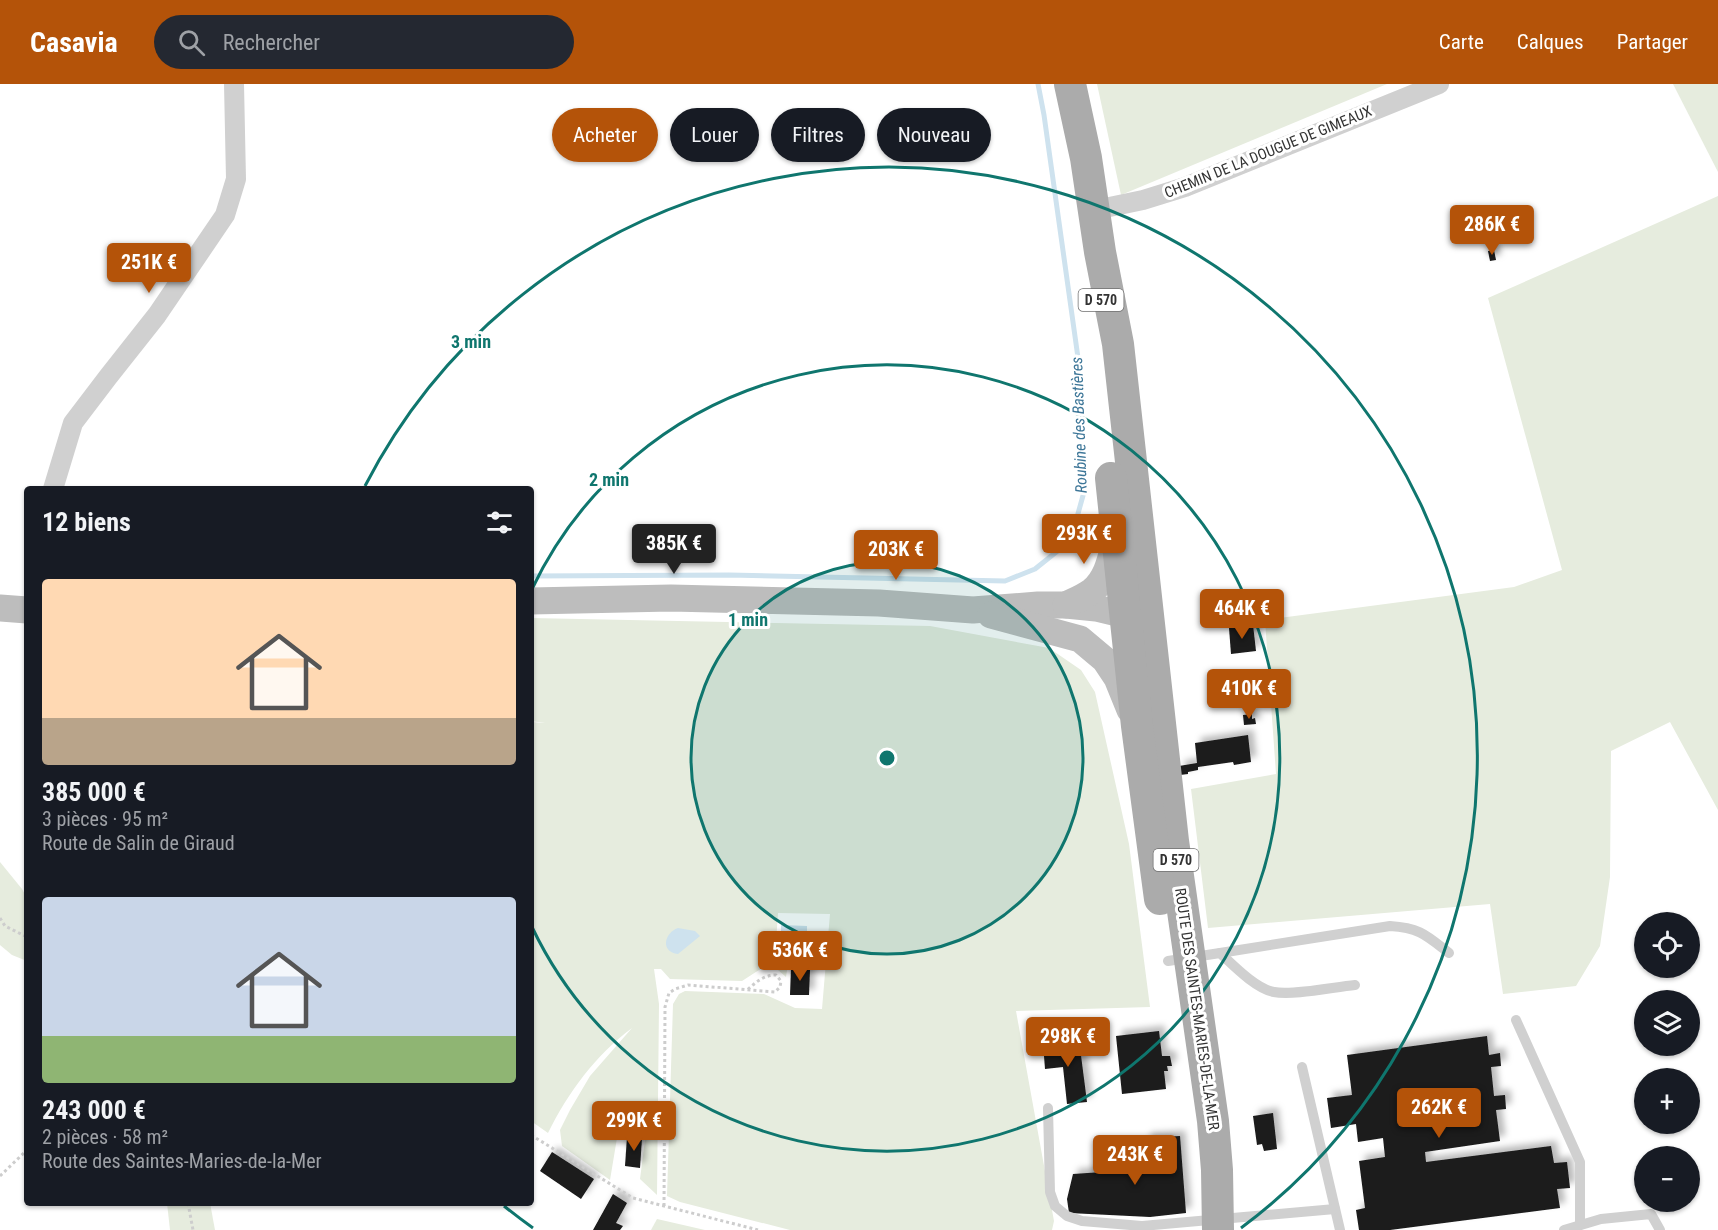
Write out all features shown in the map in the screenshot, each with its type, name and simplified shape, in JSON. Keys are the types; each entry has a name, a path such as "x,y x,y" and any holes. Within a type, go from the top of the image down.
{"main road":[{"name":"ROUTE DES SAINTES-MARIES-DE-LA-MER","path":"1070,84 1086,158 1100,252 1118,344 1133,625"},
{"name":"ROUTE DES SAINTES-MARIES-DE-LA-MER","path":"1100,252 1101,347 1116,537 1133,625 1148,725 1152,844 1193,957 1194,1123 1199,1172 1209,1225"},
{"path":"1066,605 1091,591 1102,581 1116,537"},
{"path":"534,601 693,598 879,603 973,610 1066,605 1096,608 1133,625 1113,640 1080,639 973,610"},
{"path":"0,608 24,610"},
{"path":"1080,639 1105,660 1148,725"},
{"name":"ROUTE DES SAINTES-MARIES-DE-LA-MER","path":"1193,957 1193,1014 1217,1170 1209,1225"}],"street":[{"path":"54,486 73,423 158,315 225,215 236,178 234,84"},
{"name":"CHEMIN DE LA DOUGUE DE GIMEAUX","path":"1095,210 1143,200 1185,187 1439,84"}],"lane":[{"path":"1193,957 1390,926 1409,927 1426,935 1449,953"},
{"path":"1193,957 1272,992 1287,993 1354,985"},
{"path":"1516,1020 1580,1162 1580,1225"},
{"path":"1302,1067 1340,1230"},
{"path":"1048,1108 1050,1192 1055,1206 1067,1216 1082,1221 1142,1226 1209,1225 1335,1209"},
{"path":"1564,1230 1600,1219 1651,1214 1659,1230"}],"path":[{"path":"0,918 5,926 24,936"},
{"path":"664,1206 665,1007 669,993 688,985 747,990 775,992 780,987 781,981 776,975 769,975 747,990"},
{"path":"534,1137 633,1198 758,1230"},
{"path":"0,1176 24,1153"},
{"path":"189,1206 193,1230"}],"shaded area":[{"path":"1097,84 1387,84 1121,195"},
{"path":"1673,84 1718,84 1718,172"},
{"path":"1718,196 1718,810 1670,722 1611,751 1610,877 1600,946 1576,986 1503,994 1490,904 1208,928 1191,789 1276,774 1265,620 1514,587 1562,570 1488,298"},
{"path":"534,618 930,626 1049,648 1081,670 1095,692 1129,844 1150,1007 1016,1011 1054,1221 1052,1230 790,1230 680,1202 667,1196 673,1004 679,994 685,991 764,994 795,1008 822,1009 830,914 778,913 776,942 814,946 813,960 789,958 786,977 778,970 769,967 759,970 742,981 670,979 661,969 654,969 659,1004 657,1195 640,1179 646,1132 618,1132 610,1180 562,1146 560,1130 590,1076 632,1028 606,1050 584,1075 548,1133 534,1123 534,722 545,723 534,721"},
{"path":"0,862 24,893 24,960 12,955 0,945"},
{"path":"167,1206 211,1206 215,1230 170,1230"},
{"path":"657,1219 705,1230 651,1230"}],"water":[{"path":"781,925 807,926 807,939 781,938"},
{"path":"678,928 695,931 700,936 678,954 668,950 666,942 673,930"}],"building":[{"path":"1494,250 1496,260 1490,261 1488,251"},
{"path":"1253,625 1256,651 1231,654 1229,628"},
{"path":"1252,714 1252,719 1255,718 1256,724 1244,725 1243,715"},
{"path":"1248,735 1251,762 1198,767 1198,770 1180,775 1179,766 1197,763 1195,743"},
{"path":"791,968 810,969 809,995 790,995"},
{"path":"1159,1031 1162,1056 1170,1056 1172,1066 1167,1066 1168,1071 1164,1071 1166,1089 1122,1094 1116,1036"},
{"path":"1487,1036 1489,1055 1500,1053 1501,1066 1491,1067 1494,1096 1505,1095 1506,1109 1496,1110 1500,1141 1425,1152 1426,1162 1551,1146 1554,1163 1567,1162 1570,1188 1557,1189 1560,1208 1390,1230 1359,1230 1356,1210 1365,1208 1359,1161 1385,1157 1383,1138 1358,1142 1356,1124 1331,1128 1327,1098 1352,1095 1347,1055"},
{"path":"1079,1040 1087,1102 1067,1104 1063,1067 1045,1069 1043,1043"},
{"path":"1273,1113 1277,1149 1264,1151 1262,1144 1257,1145 1253,1116"},
{"path":"1180,1136 1186,1213 1150,1217 1069,1213 1067,1199 1073,1174 1147,1169 1145,1138"},
{"path":"627,1137 642,1138 640,1168 625,1166"},
{"path":"552,1152 594,1179 581,1199 540,1171"},
{"path":"613,1194 627,1203 616,1223 623,1226 620,1230 593,1230"}],"waterway":[{"name":"Roubine des Bastières","path":"534,576 729,575 1005,581 1035,569 1060,549 1074,528 1084,492 1080,372 1038,84"}]}
